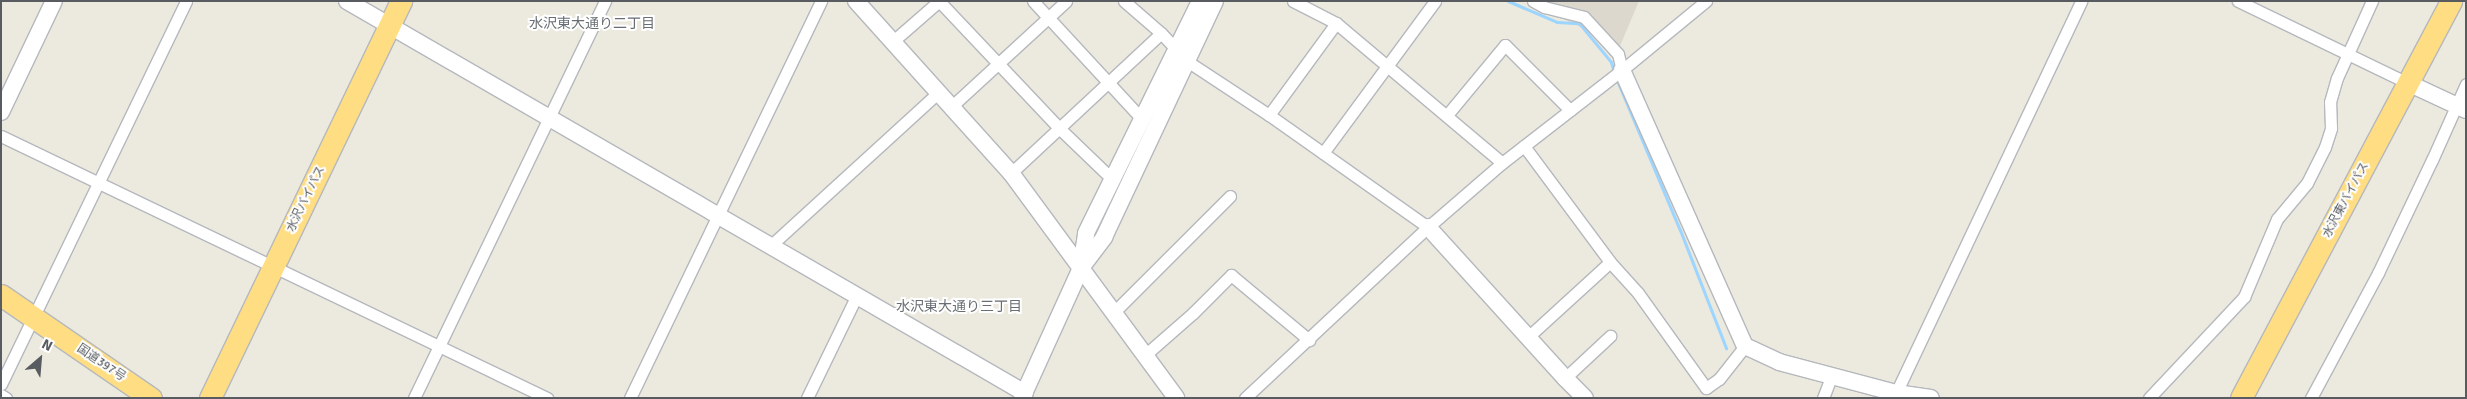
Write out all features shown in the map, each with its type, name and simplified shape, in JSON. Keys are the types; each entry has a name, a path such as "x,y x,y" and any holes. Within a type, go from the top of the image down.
{"highway":[{"name":"水沢バイパス","path":"210,398 401,1"},
{"name":"水沢東バイパス","path":"2241,398 2451,1"},
{"name":"国道397号","path":"1,295 151,398"}],"street":[{"path":"1,112 54,1"},
{"path":"1,384 186,1"},
{"path":"347,1 1028,396 1081,268 1104,237 1181,55 1200,1"},
{"path":"414,398 547,117 605,1"},
{"path":"630,398 821,1"},
{"path":"856,1 1011,174 1146,354 1176,398"},
{"path":"892,42 939,1 1058,128 1112,179"},
{"path":"1033,1 1142,119"},
{"path":"952,106 1066,1"},
{"path":"1124,1 1181,55 1428,227 1565,378 1586,398"},
{"path":"1081,268 1086,233 1142,119 1215,1"},
{"path":"1293,1 1314,6 1336,23 1388,64 1502,163"},
{"path":"1323,153 1434,1"},
{"path":"1533,1 1544,7 1584,17 1618,54 1622,70 1745,346 1779,362 1896,394 1931,398"},
{"path":"1245,398 1428,227 1502,163 1622,70 1706,1"},
{"path":"1896,394 2081,1"},
{"path":"2238,1 2461,108"},
{"path":"2149,398 2244,297 2277,219 2307,184 2325,147 2331,128 2330,102 2372,1"},
{"path":"1269,115 1336,23"},
{"path":"1011,174 1058,128 1161,34"},
{"path":"1447,115 1505,45 1570,110"},
{"path":"2311,398 2378,273 2461,108 2466,84"},
{"path":"769,247 939,92"},
{"path":"1,136 547,398"},
{"path":"1524,146 1610,262 1638,293 1706,388 1719,379 1745,346"},
{"path":"1114,312 1230,196"},
{"path":"1528,337 1610,262"},
{"path":"1146,354 1194,313 1231,275 1309,340"},
{"path":"807,398 856,297"},
{"path":"1565,378 1610,336"},
{"path":"1823,398 1831,376"},
{"path":"1,395 6,398"}],"shaded area":[{"path":"1526,1 1639,1 1620,46"}],"waterway":[{"path":"1508,1 1557,22 1579,23 1611,62 1614,72"},
{"path":"1616,78 1680,230 1726,348"}],"district":[{"name":"水沢東大通り二丁目","path":"592,24"},
{"name":"水沢東大通り三丁目","path":"959,307"}]}
